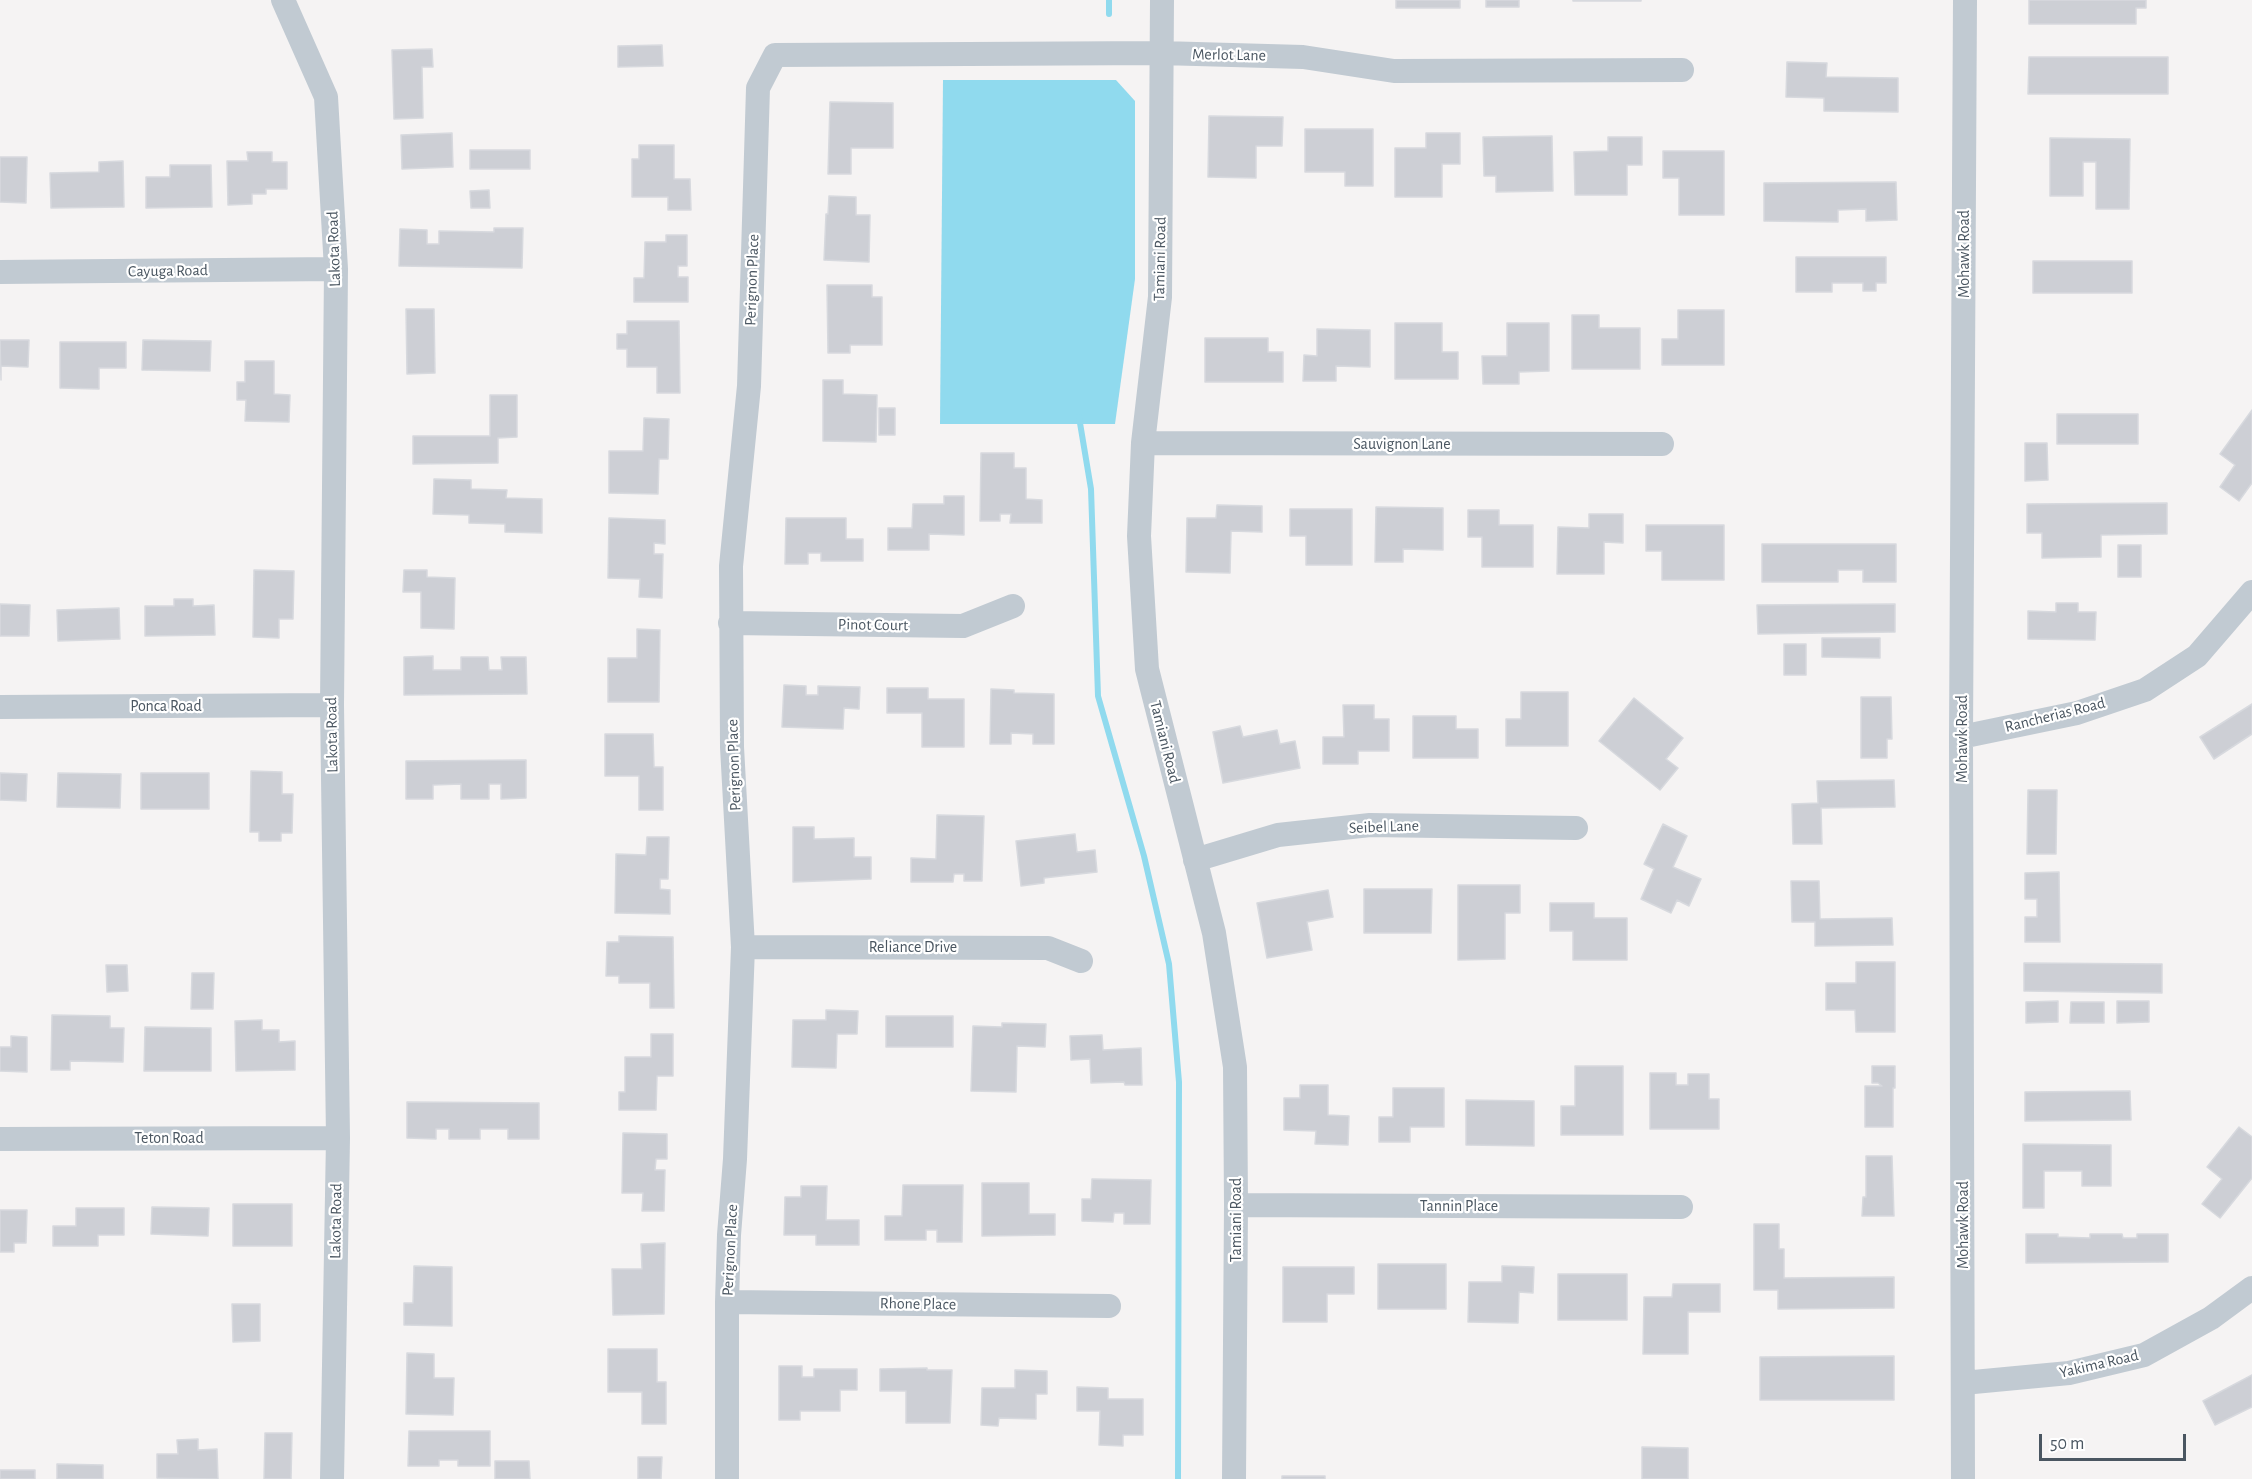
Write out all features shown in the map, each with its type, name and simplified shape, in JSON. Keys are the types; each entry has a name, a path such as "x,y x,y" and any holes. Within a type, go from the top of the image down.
{"street":[{"name":"Lakota Road","path":"283,0 326,97 336,269 332,705 338,1138 332,1479"},
{"name":"Tamiani Road","path":"1162,0 1160,297 1143,443 1139,536 1147,669 1214,933 1234,1067 1236,1205 1234,1479"},
{"name":"Mohawk Road","path":"1962,1479 1961,737 1965,0"},
{"name":"Merlot Lane","path":"776,55 1161,53 1303,57 1394,70 1682,70"},
{"name":"Perignon Place","path":"727,1479 729,1235 735,1159 743,947 732,747 731,566 749,386 758,88 776,55"},
{"name":"Cayuga Road","path":"0,272 336,269"},
{"name":"Sauvignon Lane","path":"1143,443 1662,444"},
{"name":"Rancherias Road","path":"1961,737 2077,713 2145,690 2197,656 2252,592"},
{"name":"Pinot Court","path":"730,623 963,626 1013,606"},
{"name":"Ponca Road","path":"0,707 332,705"},
{"name":"Seibel Lane","path":"1195,860 1278,835 1370,825 1576,828"},
{"name":"Reliance Drive","path":"743,947 1048,948 1081,961"},
{"name":"Teton Road","path":"0,1139 338,1138"},
{"name":"Tannin Place","path":"1236,1205 1681,1207"},
{"name":"Yakima Road","path":"1963,1383 2068,1373 2144,1355 2211,1318 2252,1288"},
{"name":"Rhone Place","path":"727,1302 1109,1306"}],"water":[{"path":"943,80 1116,80 1135,101 1135,279 1115,424 940,424"}],"building":[{"path":"1396,0 1460,0 1460,8 1396,8"},
{"path":"1486,0 1519,0 1519,7 1486,7"},
{"path":"1641,0 1641,1 1573,1"},
{"path":"2029,0 2146,0 2146,8 2136,8 2136,24 2029,24"},
{"path":"662,45 663,66 618,67 618,46"},
{"path":"432,49 433,67 422,67 423,118 394,119 392,50"},
{"path":"2029,57 2168,57 2168,94 2028,94"},
{"path":"1787,62 1827,63 1826,77 1898,78 1898,112 1824,111 1824,98 1786,97"},
{"path":"830,102 893,103 893,148 851,148 851,174 828,174"},
{"path":"1209,116 1283,117 1282,146 1256,146 1256,178 1208,177"},
{"path":"1305,129 1373,129 1373,186 1345,186 1345,172 1305,172"},
{"path":"452,133 453,167 402,169 401,135"},
{"path":"1426,133 1460,133 1460,164 1442,164 1442,197 1395,197 1395,148 1426,148"},
{"path":"1552,136 1553,191 1496,192 1496,176 1484,176 1483,137"},
{"path":"1608,137 1642,137 1642,165 1627,165 1627,195 1575,195 1574,152 1608,151"},
{"path":"2050,138 2130,139 2129,209 2096,209 2096,162 2083,162 2083,196 2050,196"},
{"path":"639,145 674,145 674,179 690,179 691,210 668,210 668,197 632,197 632,159 639,159"},
{"path":"470,150 530,150 530,169 470,169"},
{"path":"1663,151 1724,151 1724,215 1679,215 1679,178 1663,178"},
{"path":"247,152 272,152 272,162 287,162 287,189 266,189 266,194 252,194 252,204 228,205 227,161 248,161"},
{"path":"0,157 27,157 26,203 0,202"},
{"path":"123,161 124,207 51,208 50,173 99,172 99,162"},
{"path":"170,165 211,165 212,207 146,208 146,177 170,177"},
{"path":"1896,182 1897,220 1866,221 1866,209 1838,210 1838,222 1764,221 1764,183"},
{"path":"489,190 490,208 471,208 470,191"},
{"path":"829,196 856,197 856,215 870,215 869,262 824,260"},
{"path":"494,228 523,228 522,268 399,266 400,229 427,230 427,244 439,244 439,231 494,232"},
{"path":"666,235 687,235 687,266 678,266 678,277 688,277 688,302 634,302 634,278 644,278 645,242 666,242"},
{"path":"1796,257 1886,257 1886,283 1876,283 1876,291 1863,291 1863,283 1832,283 1832,292 1796,292"},
{"path":"2033,261 2132,261 2132,293 2033,293"},
{"path":"827,285 872,285 872,297 882,297 882,345 850,345 850,353 828,353"},
{"path":"406,309 434,309 435,373 407,374"},
{"path":"1678,310 1724,310 1724,365 1662,365 1662,339 1678,339"},
{"path":"1572,315 1599,315 1599,328 1640,328 1640,369 1572,369"},
{"path":"627,321 679,321 680,393 657,393 657,367 627,367 627,349 617,349 617,334 627,334"},
{"path":"1395,323 1442,323 1442,352 1458,352 1458,379 1395,379"},
{"path":"1507,323 1549,323 1549,371 1519,372 1519,384 1483,384 1482,356 1507,356"},
{"path":"1317,329 1370,330 1370,367 1336,366 1336,381 1303,381 1304,355 1317,356"},
{"path":"1205,338 1268,338 1268,352 1283,352 1283,382 1205,382"},
{"path":"0,340 29,340 28,367 1,366 1,380"},
{"path":"143,340 211,341 210,371 142,370"},
{"path":"60,342 126,342 126,368 99,368 99,389 60,388"},
{"path":"245,361 274,361 274,394 290,395 289,422 245,421 246,400 237,400 237,382 245,382"},
{"path":"823,380 843,380 843,394 877,395 876,442 823,441"},
{"path":"490,395 517,395 517,437 498,438 498,463 413,464 413,436 490,436"},
{"path":"879,408 895,408 895,435 879,435"},
{"path":"2252,410 2252,483 2239,501 2220,487 2235,465 2220,454"},
{"path":"2057,414 2138,414 2138,444 2057,444"},
{"path":"644,418 669,419 668,459 659,459 658,494 609,493 609,451 643,451"},
{"path":"2025,443 2047,443 2048,480 2025,481"},
{"path":"981,453 1014,453 1014,468 1026,468 1026,499 1042,500 1042,523 1010,523 1011,514 1000,514 1000,521 980,521"},
{"path":"434,479 471,480 471,489 507,490 506,498 542,499 542,533 505,532 505,524 469,523 469,515 433,514"},
{"path":"944,496 964,496 964,535 929,534 929,550 888,550 888,528 912,528 913,504 944,504"},
{"path":"2167,503 2167,534 2101,535 2101,557 2042,558 2042,533 2027,533 2027,504"},
{"path":"1217,505 1262,506 1262,532 1231,531 1230,573 1186,572 1187,518 1216,518"},
{"path":"1376,507 1443,508 1443,550 1403,549 1403,562 1375,562"},
{"path":"1290,509 1352,509 1352,565 1306,565 1306,536 1290,536"},
{"path":"1468,510 1499,510 1499,525 1533,525 1533,567 1482,567 1482,537 1468,537"},
{"path":"1589,514 1623,514 1623,543 1604,542 1604,574 1557,574 1558,527 1589,528"},
{"path":"609,518 665,520 665,544 654,543 654,554 663,554 662,598 639,597 640,579 608,578"},
{"path":"786,518 846,518 846,539 863,539 863,561 821,561 821,553 808,553 808,564 785,564"},
{"path":"1646,525 1724,525 1724,580 1662,580 1662,551 1646,551"},
{"path":"1762,544 1896,544 1896,582 1863,582 1863,570 1838,570 1838,582 1762,582"},
{"path":"2118,545 2141,545 2141,577 2118,577"},
{"path":"254,570 294,571 293,619 279,619 279,638 253,637"},
{"path":"404,570 427,570 427,577 455,578 454,629 421,628 421,592 403,592"},
{"path":"174,599 193,599 193,606 214,605 215,635 145,636 145,606 174,606"},
{"path":"2056,603 2078,603 2078,612 2096,612 2095,640 2028,639 2028,611 2056,612"},
{"path":"0,604 30,605 29,636 0,636"},
{"path":"1895,604 1895,632 1758,634 1757,605"},
{"path":"119,608 120,639 58,641 57,610"},
{"path":"637,629 660,630 659,702 608,702 608,658 637,658"},
{"path":"1822,638 1880,638 1880,658 1822,657"},
{"path":"1784,644 1806,644 1806,675 1784,675"},
{"path":"433,656 433,670 461,670 461,657 488,657 489,670 502,670 501,657 526,657 527,694 404,695 404,657"},
{"path":"784,685 806,686 806,695 818,695 818,686 860,687 859,709 844,708 843,729 782,727"},
{"path":"887,688 928,688 928,699 964,699 964,747 922,747 922,713 887,713"},
{"path":"991,689 1014,690 1014,693 1054,694 1054,744 1033,744 1033,734 1011,733 1011,744 990,744"},
{"path":"1521,692 1568,692 1568,746 1506,746 1506,719 1521,719"},
{"path":"1861,697 1891,697 1892,739 1887,739 1887,758 1861,758"},
{"path":"1634,698 1683,738 1666,759 1678,768 1660,790 1599,741"},
{"path":"2252,704 2252,734 2214,759 2200,737"},
{"path":"1343,705 1374,705 1374,719 1389,719 1389,751 1358,751 1358,764 1323,764 1323,737 1344,737"},
{"path":"1413,716 1456,716 1456,729 1478,729 1478,758 1413,758"},
{"path":"1240,726 1243,737 1277,730 1280,744 1295,741 1300,768 1223,783 1213,732"},
{"path":"605,734 653,734 654,767 663,767 663,810 639,810 639,776 605,776"},
{"path":"526,760 526,798 501,799 501,784 489,784 489,799 461,799 461,784 433,785 433,799 406,799 406,761"},
{"path":"251,771 282,772 282,794 293,794 292,833 281,833 281,841 259,841 259,832 250,832"},
{"path":"0,773 27,774 26,801 0,800"},
{"path":"58,773 121,774 120,808 57,807"},
{"path":"141,773 209,773 209,809 141,809"},
{"path":"1894,780 1895,807 1821,808 1822,844 1793,844 1792,804 1818,803 1817,781"},
{"path":"2028,790 2057,790 2056,854 2027,854"},
{"path":"937,815 984,816 982,881 964,881 964,874 954,874 953,882 911,882 911,858 936,859"},
{"path":"1663,824 1687,836 1673,867 1701,879 1689,906 1677,900 1671,913 1641,899 1654,869 1644,864"},
{"path":"793,827 814,827 814,839 854,838 854,857 871,857 871,879 793,882"},
{"path":"1075,834 1077,852 1095,850 1097,872 1044,878 1044,883 1021,886 1016,841"},
{"path":"647,837 669,837 668,879 660,879 660,889 670,890 670,914 615,913 616,854 646,855"},
{"path":"2059,872 2060,942 2025,942 2025,917 2037,917 2037,899 2025,899 2025,873"},
{"path":"1791,881 1819,881 1820,919 1892,918 1893,945 1815,946 1815,922 1792,922"},
{"path":"1458,885 1520,885 1520,913 1505,913 1505,959 1458,960"},
{"path":"1364,889 1432,889 1431,933 1364,933"},
{"path":"1328,890 1333,917 1307,922 1312,950 1267,958 1257,903"},
{"path":"1550,903 1594,903 1594,918 1627,918 1627,960 1573,960 1573,931 1550,931"},
{"path":"619,936 673,937 674,1008 650,1008 650,983 619,983 619,976 606,976 607,942 619,942"},
{"path":"1856,962 1895,962 1895,1032 1856,1032 1855,1010 1826,1010 1826,983 1856,983"},
{"path":"2024,963 2162,964 2162,993 2024,991"},
{"path":"106,965 127,965 128,991 107,992"},
{"path":"192,973 214,973 213,1009 191,1009"},
{"path":"2058,1001 2058,1022 2026,1023 2026,1002"},
{"path":"2117,1001 2149,1001 2149,1022 2117,1023"},
{"path":"2071,1002 2104,1002 2104,1023 2070,1023"},
{"path":"826,1010 858,1011 857,1034 837,1034 836,1068 792,1067 793,1020 826,1020"},
{"path":"52,1015 110,1016 110,1028 124,1028 123,1062 70,1061 70,1070 51,1070"},
{"path":"886,1016 953,1016 953,1047 886,1047"},
{"path":"262,1020 262,1030 279,1030 279,1042 295,1041 295,1070 236,1071 235,1021"},
{"path":"1002,1023 1046,1024 1045,1047 1017,1046 1016,1092 971,1091 973,1026 1002,1027"},
{"path":"145,1027 211,1028 211,1071 144,1071"},
{"path":"651,1034 673,1034 673,1076 657,1076 656,1110 619,1110 619,1092 625,1092 625,1057 651,1057"},
{"path":"1102,1035 1103,1050 1141,1048 1142,1085 1125,1085 1124,1082 1091,1083 1090,1059 1071,1060 1070,1036"},
{"path":"11,1036 27,1037 27,1072 0,1071 0,1047 11,1047"},
{"path":"1575,1066 1623,1066 1623,1135 1561,1135 1561,1106 1575,1106"},
{"path":"1872,1066 1895,1066 1893,1127 1865,1127 1865,1086 1882,1086 1872,1083"},
{"path":"1650,1073 1676,1073 1676,1085 1688,1085 1688,1074 1709,1074 1709,1099 1719,1099 1719,1129 1650,1129"},
{"path":"1300,1085 1328,1085 1328,1115 1349,1116 1348,1145 1315,1144 1316,1131 1284,1130 1284,1098 1300,1098"},
{"path":"1393,1088 1444,1088 1444,1127 1410,1127 1410,1142 1379,1142 1379,1117 1393,1117"},
{"path":"2130,1091 2131,1120 2025,1121 2025,1092"},
{"path":"1466,1100 1534,1101 1534,1146 1466,1145"},
{"path":"407,1102 539,1103 539,1139 508,1139 508,1129 480,1129 480,1139 449,1139 449,1129 436,1129 436,1139 407,1138"},
{"path":"2239,1127 2252,1137 2252,1178 2220,1218 2202,1204 2222,1179 2207,1167"},
{"path":"623,1133 667,1134 667,1159 656,1159 655,1170 665,1170 664,1211 642,1211 643,1193 622,1193"},
{"path":"2023,1144 2111,1145 2111,1186 2082,1186 2082,1171 2044,1171 2044,1208 2023,1208"},
{"path":"1866,1156 1892,1156 1894,1216 1862,1216 1863,1197 1866,1197"},
{"path":"1092,1179 1151,1180 1150,1224 1124,1224 1124,1213 1114,1213 1113,1222 1082,1221 1082,1199 1091,1199"},
{"path":"982,1183 1029,1183 1029,1214 1055,1214 1055,1235 982,1236"},
{"path":"903,1185 963,1185 962,1242 937,1242 937,1230 926,1230 926,1240 885,1240 885,1216 902,1216"},
{"path":"801,1186 827,1186 826,1220 859,1220 859,1245 816,1245 816,1235 784,1235 785,1197 801,1197"},
{"path":"233,1204 292,1204 292,1246 233,1246"},
{"path":"152,1207 209,1208 208,1236 151,1234"},
{"path":"76,1208 124,1208 124,1235 98,1235 98,1246 53,1246 53,1226 76,1226"},
{"path":"0,1210 27,1210 26,1243 14,1243 14,1252 0,1252"},
{"path":"1754,1224 1779,1224 1779,1249 1784,1249 1784,1278 1894,1277 1894,1308 1778,1309 1778,1290 1754,1290"},
{"path":"2026,1234 2058,1234 2058,1237 2090,1238 2090,1234 2122,1234 2123,1238 2137,1238 2137,1234 2168,1234 2168,1262 2026,1263"},
{"path":"665,1243 664,1314 613,1315 612,1269 642,1269 641,1244"},
{"path":"1378,1264 1446,1264 1446,1309 1378,1309"},
{"path":"414,1266 452,1267 452,1326 404,1325 404,1303 413,1303"},
{"path":"1502,1266 1534,1267 1533,1293 1519,1292 1518,1323 1468,1322 1469,1282 1502,1282"},
{"path":"1283,1267 1354,1267 1354,1294 1327,1294 1327,1322 1283,1322"},
{"path":"1558,1274 1627,1274 1627,1320 1558,1320"},
{"path":"1673,1284 1720,1284 1720,1312 1688,1312 1688,1354 1643,1354 1644,1297 1672,1297"},
{"path":"232,1304 260,1304 260,1341 233,1342"},
{"path":"608,1349 657,1349 657,1382 666,1382 666,1424 642,1424 642,1392 608,1392"},
{"path":"407,1353 434,1354 434,1378 454,1378 453,1415 406,1414"},
{"path":"1894,1356 1894,1400 1760,1400 1760,1357"},
{"path":"779,1366 802,1366 802,1377 814,1377 814,1369 857,1369 857,1390 840,1390 840,1411 800,1411 800,1420 779,1420"},
{"path":"927,1368 927,1370 952,1370 950,1423 906,1423 906,1391 880,1391 880,1369"},
{"path":"1015,1370 1047,1371 1047,1394 1036,1394 1036,1419 999,1418 998,1426 981,1425 982,1388 1015,1388"},
{"path":"2252,1375 2252,1407 2215,1425 2203,1401"},
{"path":"1077,1387 1108,1388 1108,1399 1143,1399 1143,1435 1123,1435 1123,1446 1099,1445 1100,1411 1077,1411"},
{"path":"409,1431 490,1431 490,1466 458,1466 458,1460 439,1460 439,1466 408,1466"},
{"path":"265,1433 292,1433 291,1479 264,1479"},
{"path":"198,1439 198,1450 217,1449 218,1479 157,1478 157,1454 178,1454 177,1440"},
{"path":"1642,1447 1688,1448 1688,1479 1642,1479"},
{"path":"638,1457 662,1457 661,1479 638,1479"},
{"path":"495,1461 529,1461 530,1479 495,1479"},
{"path":"57,1464 103,1465 103,1479 57,1479"},
{"path":"0,1470 35,1470 35,1479 0,1479"},
{"path":"1282,1476 1325,1476 1325,1479 1282,1479"}],"waterway":[{"path":"1109,0 1109,14"},
{"path":"1079,417 1091,489 1098,696 1144,856 1169,964 1179,1082 1178,1479"}]}
